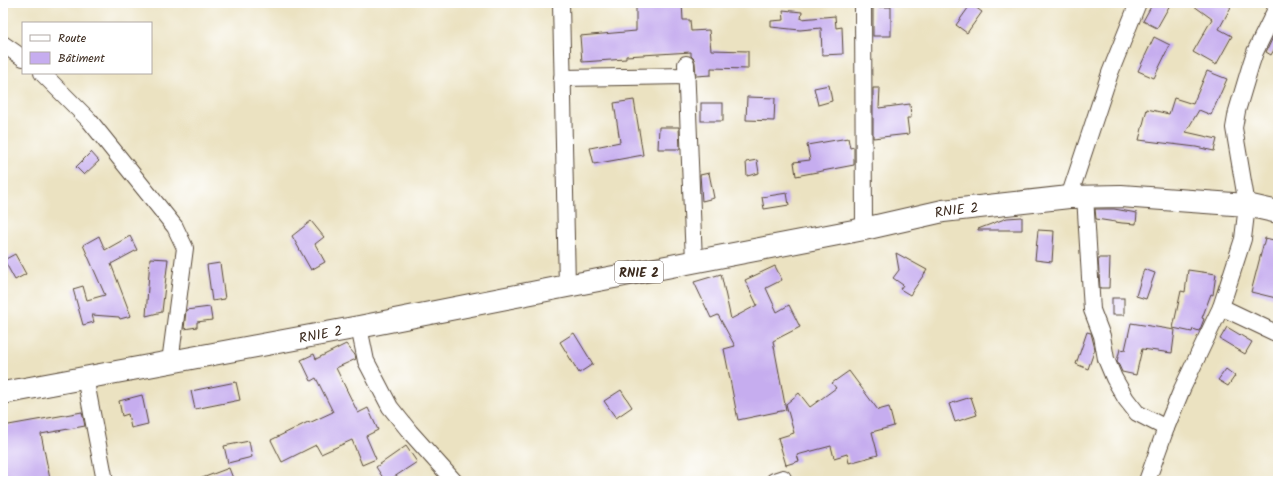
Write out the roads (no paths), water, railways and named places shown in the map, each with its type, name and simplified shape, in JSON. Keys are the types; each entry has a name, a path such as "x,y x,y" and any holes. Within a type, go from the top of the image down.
{"highway":[{"name":"RNIE 2","path":"3,393 359,327 864,229 943,211 1077,196 1121,196 1247,205 1278,212"}],"street":[{"path":"561,3 567,286"},
{"path":"863,3 864,229"},
{"path":"1138,3 1110,73 1077,196 1092,310 1102,336 1106,359 1126,399 1137,413 1166,428"},
{"path":"1147,481 1182,389 1221,307 1242,239 1247,205 1234,128 1237,111 1255,52 1278,5"},
{"path":"3,44 22,57"},
{"path":"562,78 687,70 694,261"},
{"path":"43,74 90,120 175,226 184,248 170,362"},
{"path":"1221,307 1278,334"},
{"path":"359,327 366,361 390,407 410,432 454,481"},
{"path":"85,377 105,481"},
{"path":"774,481 783,478 784,481"}]}
